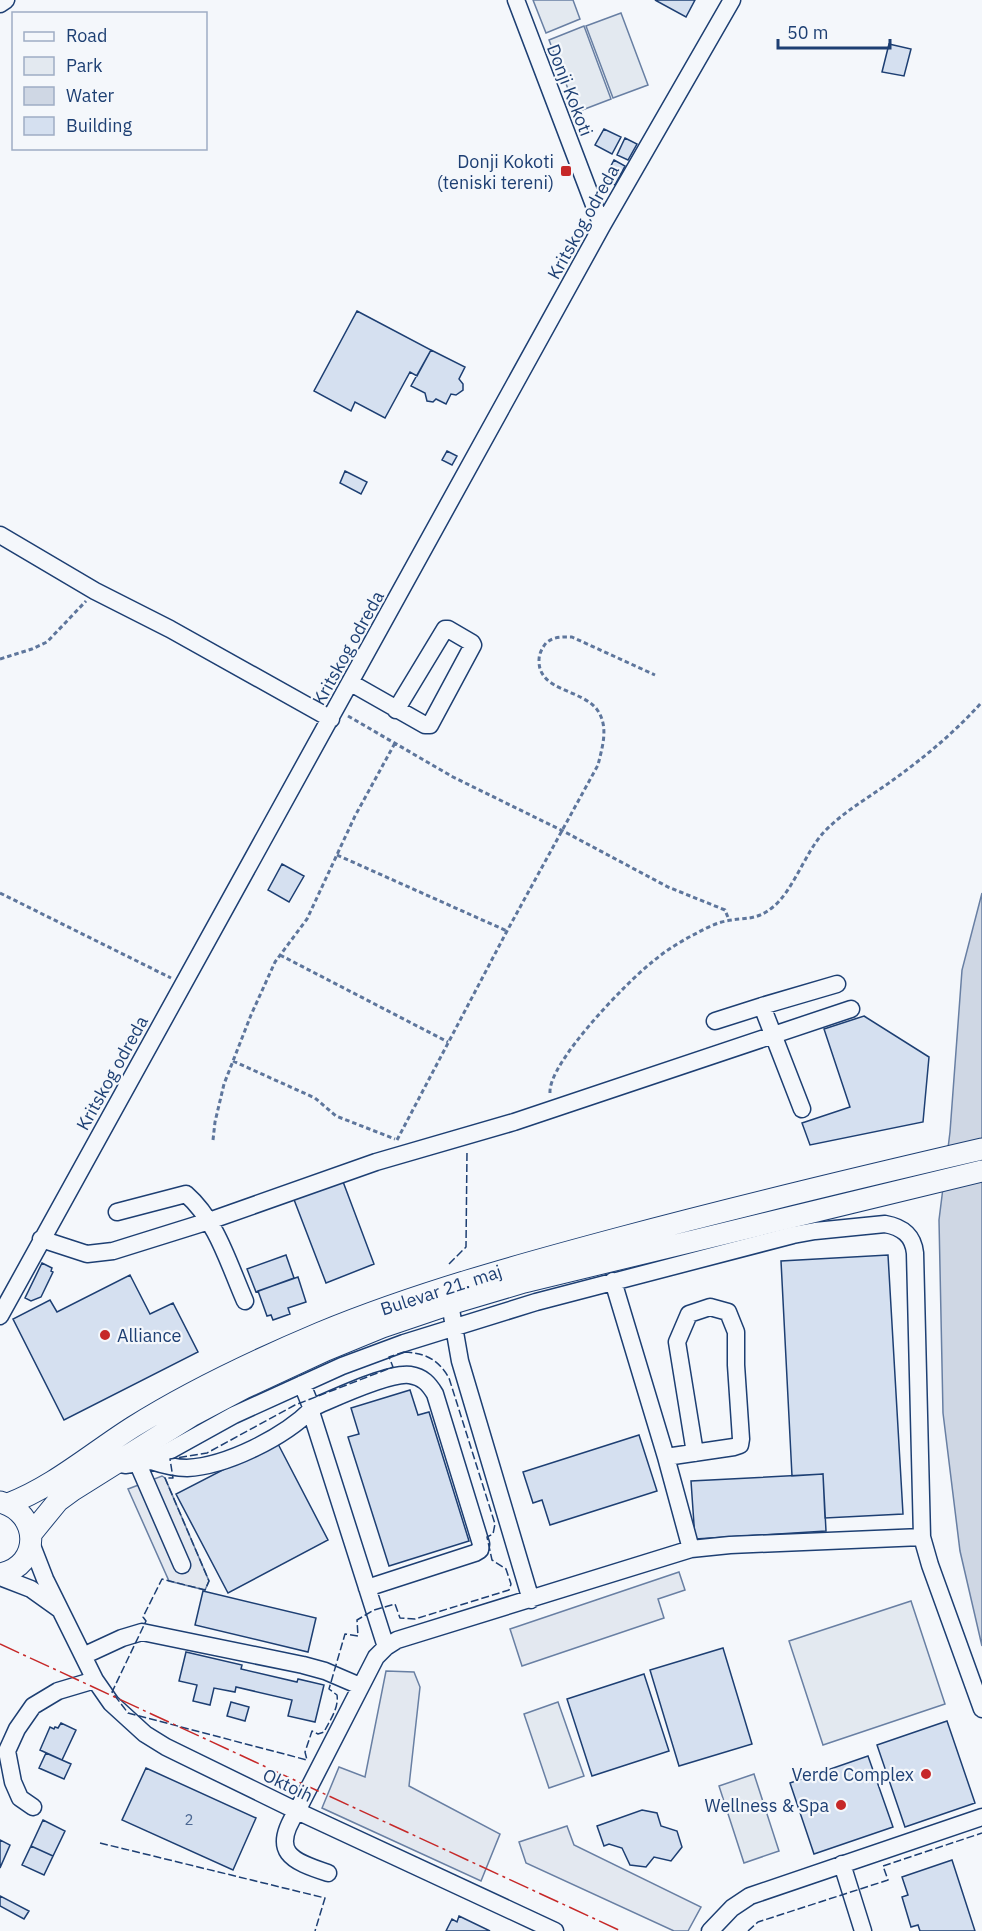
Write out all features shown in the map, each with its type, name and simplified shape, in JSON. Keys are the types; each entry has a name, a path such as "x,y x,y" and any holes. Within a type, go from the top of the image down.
{"main road":[{"name":"Bulevar 21. maj","path":"2,1502 28,1496 133,1427 179,1400 268,1356 382,1309 533,1261 679,1222 982,1149"},
{"name":"Bulevar 21. maj","path":"0,1575 15,1568 23,1561 31,1538 58,1501 114,1463 191,1416 274,1373 354,1338 450,1304 524,1282 813,1221 914,1187 982,1171"},
{"path":"2,1502 24,1515 31,1538"}],"street":[{"name":"Donji Kokoti","path":"516,0 602,226"},
{"name":"Kritskog odreda","path":"0,1316 602,226 732,0"},
{"path":"0,535 95,591 333,714"},
{"path":"351,683 396,710 425,725 430,725 473,645 472,643 445,629 396,710"},
{"path":"715,1021 837,984"},
{"path":"762,1006 802,1109"},
{"path":"41,1239 87,1254 113,1251 209,1221 397,1148 555,1108 851,1009"},
{"path":"117,1212 186,1194 209,1221 245,1301"},
{"path":"144,1463 234,1415 302,1384 404,1343 813,1221 896,1226 908,1234 914,1246 922,1537 982,1709"},
{"path":"613,1281 692,1550"},
{"path":"450,1304 460,1362 531,1600"},
{"path":"666,1457 695,1453 734,1447 740,1444 736,1332 728,1312 710,1308 689,1314 677,1342 695,1453"},
{"path":"114,1463 125,1465 144,1463 187,1468 204,1466 224,1460 275,1436 303,1418 316,1406 359,1389 402,1375 411,1375 427,1382 435,1395 481,1544 480,1550 367,1588"},
{"path":"302,1384 312,1409 386,1647"},
{"path":"144,1463 182,1565"},
{"path":"328,1873 298,1863 288,1854 287,1827 376,1657 397,1640 692,1550 730,1545 922,1537"},
{"name":"Oktoih","path":"31,1538 45,1579 95,1680 111,1703 144,1734 297,1811 555,1931"},
{"name":"Oktoih","path":"0,1575 31,1589 60,1609"},
{"path":"83,1656 122,1638 142,1632 314,1668 360,1686"},
{"path":"33,1807 20,1798 13,1782 7,1751 17,1729 33,1706 58,1691 95,1680"},
{"path":"710,1931 732,1908 750,1896 982,1817"},
{"path":"842,1864 863,1931"}],"path":[{"path":"0,659 47,642 95,591"},
{"path":"233,1061 315,1098 336,1116 397,1148 448,1042 598,765 603,745 604,727 599,712 588,700 545,679 540,669 539,657 542,648 548,641 560,636 572,637 656,675"},
{"path":"555,1108 549,1091 560,1064 624,987 674,946 698,932 729,920 752,919 766,913 777,903 822,834 843,814 894,779 962,725 982,702"},
{"path":"333,714 668,886 725,910 729,920"},
{"path":"213,1140 224,1084 251,1015 280,955 308,919 355,816 395,744"},
{"path":"337,855 507,931"},
{"path":"0,893 183,984"},
{"path":"280,955 448,1042"}],"green space":[{"path":"533,0 573,0 580,19 546,33"},
{"path":"621,13 648,85 613,98 586,26"},
{"path":"584,26 611,99 577,112 549,40"},
{"path":"911,1601 945,1704 823,1745 789,1641"},
{"path":"558,1702 584,1776 549,1788 524,1714"},
{"path":"754,1774 779,1851 744,1863 719,1786"}],"shaded area":[{"path":"162,1476 165,1478 209,1581 205,1590 169,1581 128,1489"},
{"path":"679,1572 685,1590 658,1599 664,1618 522,1666 510,1629"},
{"path":"386,1671 414,1672 420,1687 409,1786 500,1834 481,1881 322,1808 339,1767 365,1777"},
{"path":"567,1826 574,1845 701,1907 688,1931 674,1931 526,1863 519,1842"}],"water":[{"path":"982,893 982,1646 960,1551 943,1413 939,1220 950,1132 962,970"}],"building":[{"path":"655,0 695,0 686,17"},
{"path":"889,44 911,49 904,76 882,72"},
{"path":"604,129 621,137 612,154 595,145"},
{"path":"625,138 637,144 628,160 617,155"},
{"path":"614,160 625,166 615,185 604,179"},
{"path":"357,311 431,350 417,376 410,372 385,418 355,402 351,411 314,391"},
{"path":"431,350 465,367 459,379 463,384 463,390 456,395 451,394 446,404 436,399 433,402 427,401 425,393 411,386"},
{"path":"447,451 457,456 452,465 442,460"},
{"path":"345,471 367,482 361,494 340,483"},
{"path":"282,864 304,876 289,902 268,890"},
{"path":"864,1016 929,1057 923,1122 810,1145 802,1123 850,1107 824,1029"},
{"path":"342,1179 374,1264 326,1283 293,1197"},
{"path":"286,1255 294,1278 256,1292 247,1269"},
{"path":"888,1255 903,1514 825,1518 823,1474 792,1476 781,1261"},
{"path":"42,1263 52,1268 53,1272 41,1297 31,1301 25,1298"},
{"name":"Alliance","path":"130,1275 150,1314 173,1303 198,1352 64,1420 13,1319 50,1300 57,1312"},
{"path":"298,1277 306,1302 288,1308 290,1314 273,1320 271,1315 267,1316 258,1291"},
{"path":"410,1390 418,1415 429,1412 469,1541 389,1566 348,1437 359,1434 351,1408"},
{"path":"639,1435 657,1491 550,1525 542,1500 533,1503 523,1472"},
{"path":"277,1442 328,1540 228,1593 176,1494"},
{"path":"823,1474 826,1531 695,1539 691,1481"},
{"path":"203,1591 316,1618 308,1652 195,1625"},
{"path":"723,1648 752,1744 679,1766 650,1670"},
{"path":"186,1652 242,1665 241,1669 297,1682 298,1679 324,1685 315,1722 288,1716 292,1700 236,1687 235,1692 214,1688 210,1705 193,1701 197,1685 179,1681"},
{"path":"644,1674 669,1751 592,1776 567,1699"},
{"path":"231,1702 249,1707 245,1721 227,1716"},
{"name":"Verde Complex","path":"947,1721 975,1803 905,1827 877,1745"},
{"path":"61,1723 76,1730 62,1760 40,1750 50,1727 58,1728"},
{"path":"46,1753 71,1764 64,1779 39,1768"},
{"name":"Wellness & Spa","path":"868,1756 893,1827 814,1854 790,1783"},
{"path":"146,1768 256,1818 233,1870 122,1820"},
{"path":"642,1810 657,1813 661,1826 677,1831 682,1847 671,1861 654,1857 646,1867 630,1865 622,1848 609,1844 604,1846 597,1826"},
{"path":"43,1820 65,1831 53,1856 31,1846"},
{"path":"0,1840 10,1845 0,1868"},
{"path":"31,1846 53,1856 44,1875 22,1865"},
{"path":"952,1860 975,1931 920,1931 918,1925 911,1927 902,1897 908,1895 902,1877"},
{"path":"0,1896 29,1911 24,1919 0,1906"},
{"path":"459,1916 490,1931 446,1931 452,1919 457,1922"}],"fence":[{"path":"449,1264 466,1247 467,1151"},
{"path":"404,1352 430,1358 449,1378 495,1524 493,1534 487,1537 492,1560 506,1569 511,1584 509,1590 415,1619 400,1618 395,1604 374,1610 357,1620 358,1636 345,1634 329,1689 337,1695 335,1709 324,1732 318,1734 312,1731 305,1752 307,1760 128,1713 112,1692 146,1621 143,1617 162,1579 205,1590 209,1581 165,1478 173,1478 170,1459 207,1453 295,1405 393,1367 389,1357 404,1352"},
{"path":"748,1931 758,1922 888,1880 883,1866 982,1833"},
{"path":"100,1843 325,1898 315,1931"}],"power":[{"path":"0,1644 621,1931"}],"place":[{"name":"Donji Kokoti (teniski tereni)","path":"566,171"},
{"name":"Alliance","path":"105,1335"},
{"name":"Verde Complex","path":"926,1774"},
{"name":"Wellness & Spa","path":"841,1805"}]}
